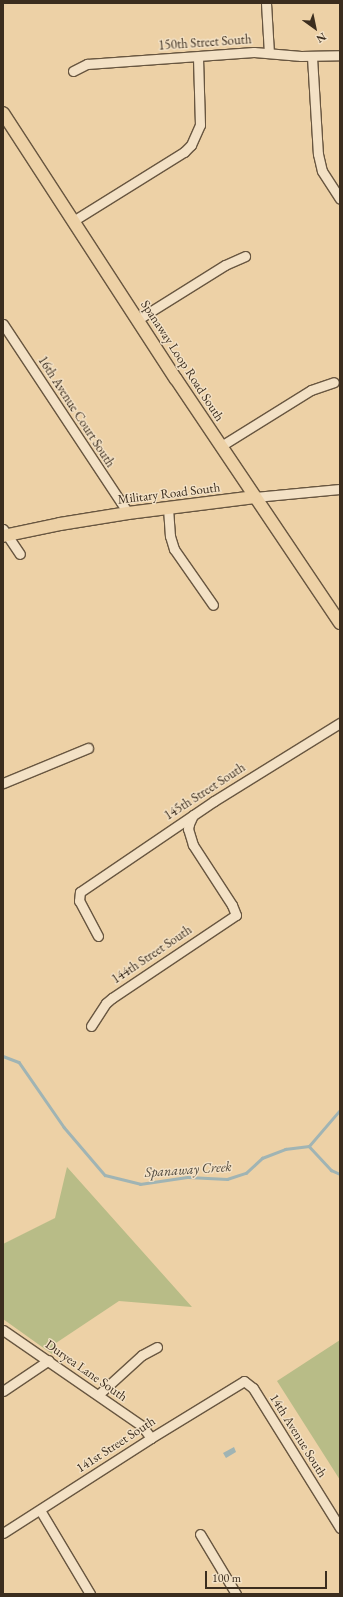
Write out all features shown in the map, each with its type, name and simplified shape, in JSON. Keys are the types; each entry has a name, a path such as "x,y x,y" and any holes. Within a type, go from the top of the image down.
{"main road":[{"name":"Spanaway Loop Road South","path":"3,113 137,320 340,624"},
{"name":"Military Road South","path":"5,533 128,513 255,498"}],"street":[{"path":"266,3 269,53"},
{"name":"150th Street South","path":"73,70 87,64 254,52 312,57 340,55"},
{"path":"73,221 184,152 191,145 200,125 198,57"},
{"path":"312,57 318,154 322,170 340,199"},
{"path":"137,320 225,265 245,256"},
{"name":"16th Avenue Court South","path":"3,324 128,513"},
{"path":"221,446 311,390 334,382"},
{"name":"Military Road South","path":"255,498 340,488"},
{"path":"168,508 170,536 174,549 213,605"},
{"path":"5,533 20,554"},
{"name":"145th Street South","path":"98,936 79,901 79,894 193,815 340,723"},
{"path":"3,783 88,748"},
{"name":"144th Street South","path":"91,1026 106,1003 112,998 189,945 233,918 236,914 232,905 193,845 188,824 193,815"},
{"name":"Duryea Lane South","path":"3,1330 49,1360 142,1426 151,1438"},
{"path":"98,1395 142,1355 157,1347"},
{"path":"3,1391 49,1360"},
{"name":"141st Street South","path":"3,1533 151,1438 244,1381"},
{"name":"14th Avenue South","path":"244,1381 253,1388 340,1528"},
{"path":"40,1510 90,1594"},
{"path":"200,1534 236,1594"}],"green space":[{"path":"67,1167 192,1307 119,1301 56,1343 52,1354 3,1319 3,1244 55,1218"},
{"path":"340,1340 340,1480 277,1381"}],"shaded area":[{"path":"234,1447 236,1452 226,1458 223,1453"}],"waterway":[{"name":"Spanaway Creek","path":"3,1056 19,1062 64,1127 105,1175 140,1184 188,1177 227,1179 246,1173 262,1158 285,1149 309,1146 331,1170 340,1174"},
{"path":"309,1146 340,1110"}]}
